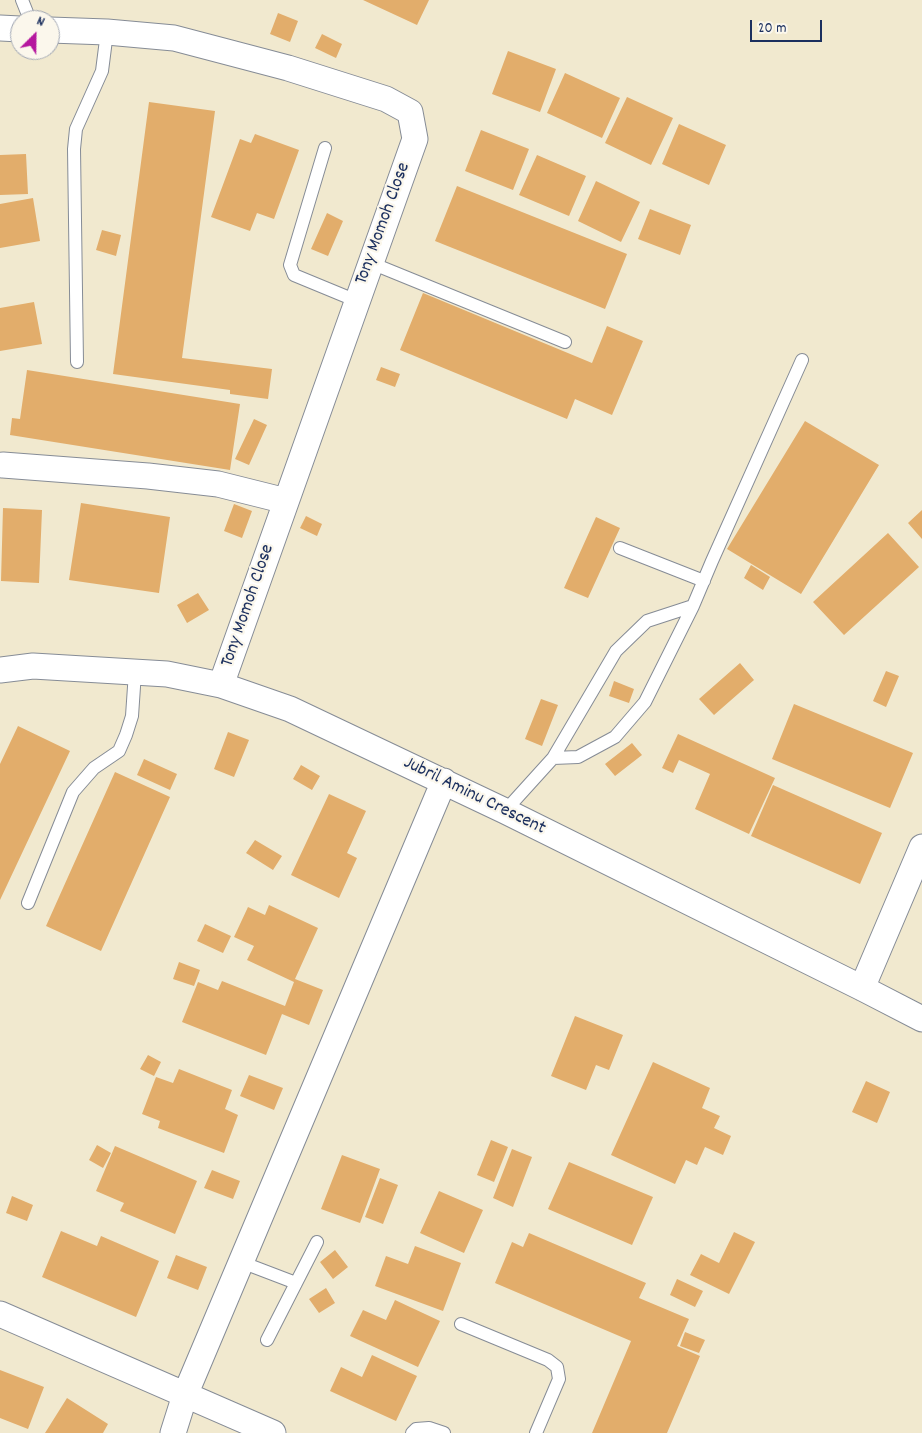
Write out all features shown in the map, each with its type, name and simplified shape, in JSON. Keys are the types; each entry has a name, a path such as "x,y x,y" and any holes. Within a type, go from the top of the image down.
{"street":[{"name":"Tony Momoh Close","path":"60,30 107,32 174,38 278,66 386,99 410,112 414,139 221,685"},
{"path":"3,465 148,476 218,484 286,501"},
{"name":"Jubril Aminu Crescent","path":"0,670 33,666 167,674 221,685 290,709 444,781 922,1019"},
{"path":"174,1433 185,1395 444,781"},
{"path":"862,988 922,847"},
{"path":"0,1314 272,1433"}],"lane":[{"path":"77,362 74,149 76,129 102,71 107,32"},
{"path":"325,148 290,265 294,275 357,301"},
{"path":"370,263 565,342"},
{"path":"553,758 578,757 614,737 645,702 693,606 802,360"},
{"path":"620,548 704,581"},
{"path":"505,811 553,758 616,650 647,621 693,606"},
{"path":"28,903 73,792 94,768 119,750 126,735 132,716 135,672"},
{"path":"267,1340 316,1242"},
{"path":"241,1262 296,1283"},
{"path":"461,1324 548,1360 557,1367 559,1380 536,1433"},
{"path":"412,1433 416,1429 429,1428 444,1433"}],"building":[{"path":"363,0 429,0 417,25"},
{"path":"278,13 298,21 290,42 270,34"},
{"path":"322,34 342,44 336,58 315,48"},
{"path":"508,51 556,69 540,112 492,94"},
{"path":"565,73 620,98 602,138 547,113"},
{"path":"627,97 673,118 651,165 605,143"},
{"path":"149,102 215,111 182,358 272,369 268,399 230,394 230,390 113,374"},
{"path":"679,124 726,145 709,185 662,164"},
{"path":"481,130 529,149 513,190 465,171"},
{"path":"255,134 299,150 274,219 257,213 250,231 211,217 240,139 251,143"},
{"path":"26,154 28,194 0,195 0,155"},
{"path":"537,155 586,176 569,216 519,195"},
{"path":"596,181 640,202 621,242 578,221"},
{"path":"457,186 627,254 605,309 435,241"},
{"path":"33,198 40,241 0,248 0,204"},
{"path":"650,209 691,225 680,255 638,239"},
{"path":"327,213 343,221 328,256 311,249"},
{"path":"102,230 121,235 116,256 96,250"},
{"path":"423,293 592,363 607,326 643,341 612,415 575,399 567,419 400,350"},
{"path":"34,302 42,344 0,351 0,308"},
{"path":"381,367 400,374 395,387 376,380"},
{"path":"27,370 240,404 230,470 10,435 12,418 20,419"},
{"path":"254,419 267,425 249,465 235,459"},
{"path":"805,421 879,465 801,594 727,549"},
{"path":"81,503 170,517 159,593 69,580"},
{"path":"234,504 252,511 242,538 224,531"},
{"path":"3,508 42,510 39,583 1,581"},
{"path":"922,510 922,539 908,523"},
{"path":"306,516 322,524 317,536 300,528"},
{"path":"596,517 620,528 588,598 564,588"},
{"path":"888,533 919,567 844,635 813,602"},
{"path":"751,565 770,577 763,590 744,578"},
{"path":"198,593 209,610 187,623 177,605"},
{"path":"740,663 754,680 714,715 699,699"},
{"path":"886,671 899,676 886,707 873,701"},
{"path":"614,681 634,689 629,703 609,696"},
{"path":"541,699 558,705 542,746 525,739"},
{"path":"794,704 913,753 890,808 772,759"},
{"path":"18,726 70,751 0,900 0,764"},
{"path":"228,732 249,740 234,777 214,769"},
{"path":"678,734 775,778 749,834 695,809 710,774 679,760 673,773 662,768"},
{"path":"632,743 642,755 615,776 605,764"},
{"path":"144,759 177,774 170,790 137,775"},
{"path":"301,765 320,776 312,790 293,779"},
{"path":"115,772 170,797 101,951 46,926"},
{"path":"773,785 882,833 860,884 751,836"},
{"path":"329,794 366,811 347,853 357,858 339,898 291,875"},
{"path":"255,840 282,856 273,870 246,853"},
{"path":"269,905 318,928 295,979 323,990 309,1025 282,1014 266,1055 182,1022 198,982 218,990 222,981 285,1006 294,982 247,960 254,946 234,937 248,907 265,915"},
{"path":"205,924 231,936 223,953 197,941"},
{"path":"179,962 200,970 194,986 173,979"},
{"path":"575,1016 623,1035 609,1070 596,1065 586,1090 551,1076"},
{"path":"148,1055 161,1062 154,1076 140,1069"},
{"path":"653,1062 710,1088 702,1108 720,1116 714,1128 731,1136 723,1155 705,1147 697,1165 686,1160 675,1184 611,1155"},
{"path":"179,1069 232,1090 225,1109 238,1115 224,1153 158,1128 160,1121 142,1114 156,1077 173,1083"},
{"path":"249,1075 283,1088 274,1110 240,1096"},
{"path":"866,1081 890,1092 877,1123 852,1112"},
{"path":"491,1140 508,1147 494,1182 477,1175"},
{"path":"97,1145 111,1153 103,1168 89,1160"},
{"path":"115,1146 197,1181 175,1234 120,1211 124,1203 96,1191"},
{"path":"512,1149 532,1157 513,1207 493,1198"},
{"path":"342,1155 380,1169 360,1223 321,1209"},
{"path":"569,1162 653,1197 632,1245 548,1209"},
{"path":"212,1170 240,1181 233,1199 204,1188"},
{"path":"380,1178 398,1185 383,1224 365,1217"},
{"path":"439,1191 483,1210 464,1253 420,1233"},
{"path":"12,1196 33,1205 27,1221 6,1213"},
{"path":"61,1231 97,1246 101,1236 159,1261 136,1317 42,1277"},
{"path":"734,1232 755,1242 729,1294 690,1275 701,1254 719,1263"},
{"path":"529,1233 646,1283 639,1298 689,1319 677,1346 700,1356 667,1433 592,1433 631,1341 495,1283 512,1242 523,1247"},
{"path":"415,1246 461,1263 443,1311 375,1286 386,1256 408,1264"},
{"path":"335,1250 348,1267 333,1279 320,1262"},
{"path":"176,1255 207,1267 198,1290 167,1278"},
{"path":"677,1279 703,1291 695,1307 670,1295"},
{"path":"326,1288 335,1303 319,1313 309,1299"},
{"path":"395,1300 440,1321 418,1367 350,1336 363,1310 386,1320"},
{"path":"685,1332 705,1340 699,1353 680,1346"},
{"path":"372,1355 417,1376 396,1421 330,1391 341,1367 362,1377"},
{"path":"0,1370 44,1387 28,1429 0,1418"},
{"path":"67,1398 108,1424 103,1433 45,1433"}]}
